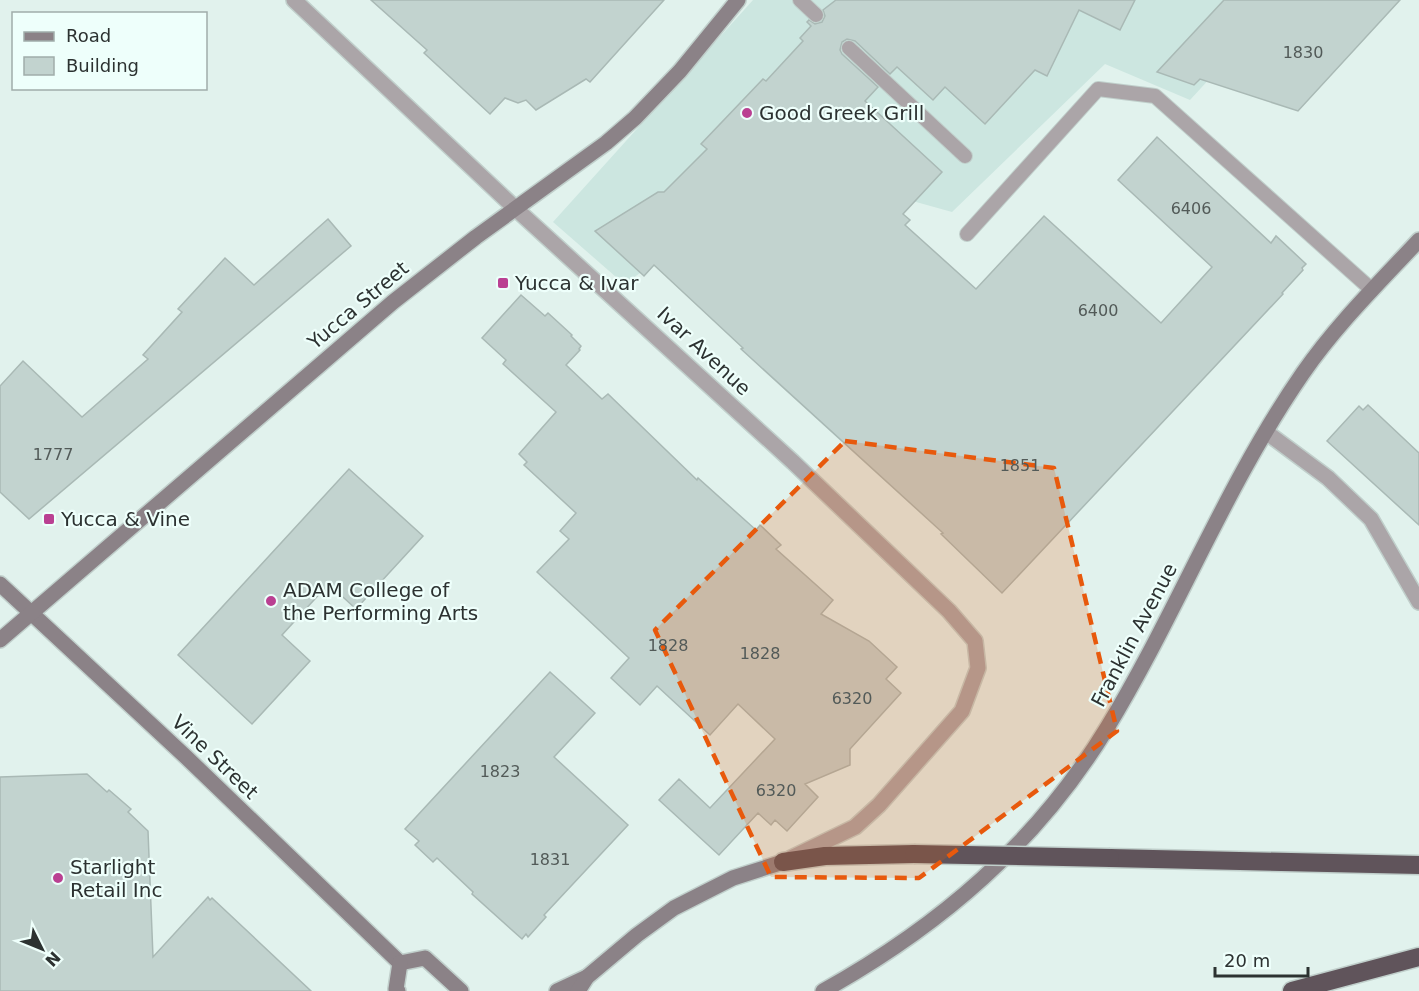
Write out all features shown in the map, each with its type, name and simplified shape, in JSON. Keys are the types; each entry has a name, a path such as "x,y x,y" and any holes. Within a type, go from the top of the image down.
{"highway":[{"path":"783,861 856,854 914,854 1417,865"},
{"path":"1292,991 1419,957"}],"main road":[{"name":"Yucca Street","path":"0,640 393,302 476,237 606,143 635,118 687,62 738,0"},
{"name":"Franklin Avenue","path":"823,991 897,947 936,918 974,888 1033,830 1073,778 1106,729 1143,665 1266,432 1303,373 1346,317 1419,240"},
{"name":"Vine Street","path":"0,584 400,963"},
{"path":"557,991 587,977 637,934 674,908 733,878 783,861"},
{"path":"398,991 396,989 400,963 425,958 461,991"},
{"path":"578,991 587,977"}],"street":[{"name":"Ivar Avenue","path":"294,0 516,209 793,462 949,611 975,641 978,668 962,711 879,805 855,827 783,861"},
{"path":"1266,432 1328,478 1371,519 1419,603"}],"lane":[{"path":"800,0 816,15"},
{"path":"849,48 964,156"},
{"path":"967,234 1098,89 1155,96 1372,290"}],"highlighted area":[{"path":"845,441 1054,468 1117,731 919,878 771,877 655,630"}],"shaded area":[{"path":"753,0 1282,0 1190,100 1105,64 952,212 794,168 624,284 553,222"}],"building":[{"path":"371,0 664,0 590,82 586,79 536,110 526,100 518,103 505,98 490,114 424,53 427,50"},
{"path":"836,0 1135,0 1120,30 1079,10 1047,76 1035,70 985,124 945,87 933,100 897,67 890,74 855,41 847,39 842,42 840,50 842,54 878,87 865,101 942,172 903,214 910,220 905,225 976,289 1044,216 1161,323 1212,267 1118,180 1157,137 1271,243 1276,236 1306,264 1283,294 1002,593 941,534 943,533 741,349 743,348 654,265 644,276 595,231 658,192 664,192 707,149 701,144 763,79 766,81 803,41 800,38 811,26 807,22 809,20 815,24 822,22 825,16 823,10"},
{"path":"1224,0 1400,0 1298,111 1200,79 1194,85 1157,72"},
{"path":"328,219 351,246 29,519 0,492 0,386 23,361 82,417 148,359 143,355 182,312 178,309 225,258 254,285"},
{"path":"521,295 545,316 548,313 581,346 566,365 602,399 608,394 697,480 698,478 756,530 760,525 781,545 776,549 833,600 821,614 869,641 897,667 886,679 901,693 850,749 850,765 805,784 818,797 787,831 775,820 771,825 758,813 719,855 659,800 679,779 710,808 775,739 738,704 710,735 657,686 640,705 611,678 629,658 537,572 569,539 560,531 576,513 524,465 527,462 519,454 556,412 503,364 506,360 482,338"},
{"path":"1368,405 1419,453 1419,525 1327,441 1359,406 1363,410"},
{"name":"ADAM College of the Performing Arts","path":"349,469 423,536 356,609 332,587 328,592 324,589 282,635 310,661 252,724 178,655"},
{"path":"550,672 595,713 554,757 628,825 544,915 546,917 528,937 526,934 522,939 472,894 473,892 437,858 433,862 415,845 419,841 405,829"},
{"path":"87,774 131,809 128,812 148,831 153,957 208,897 210,900 212,898 311,991 0,991 0,777"}],"place":[{"name":"Good Greek Grill","path":"747,113"},
{"name":"Yucca & Ivar","path":"503,283"},
{"name":"Yucca & Vine","path":"49,519"},
{"name":"ADAM College of the Performing Arts","path":"271,601"},
{"name":"Starlight Retail Inc","path":"58,878"}]}
